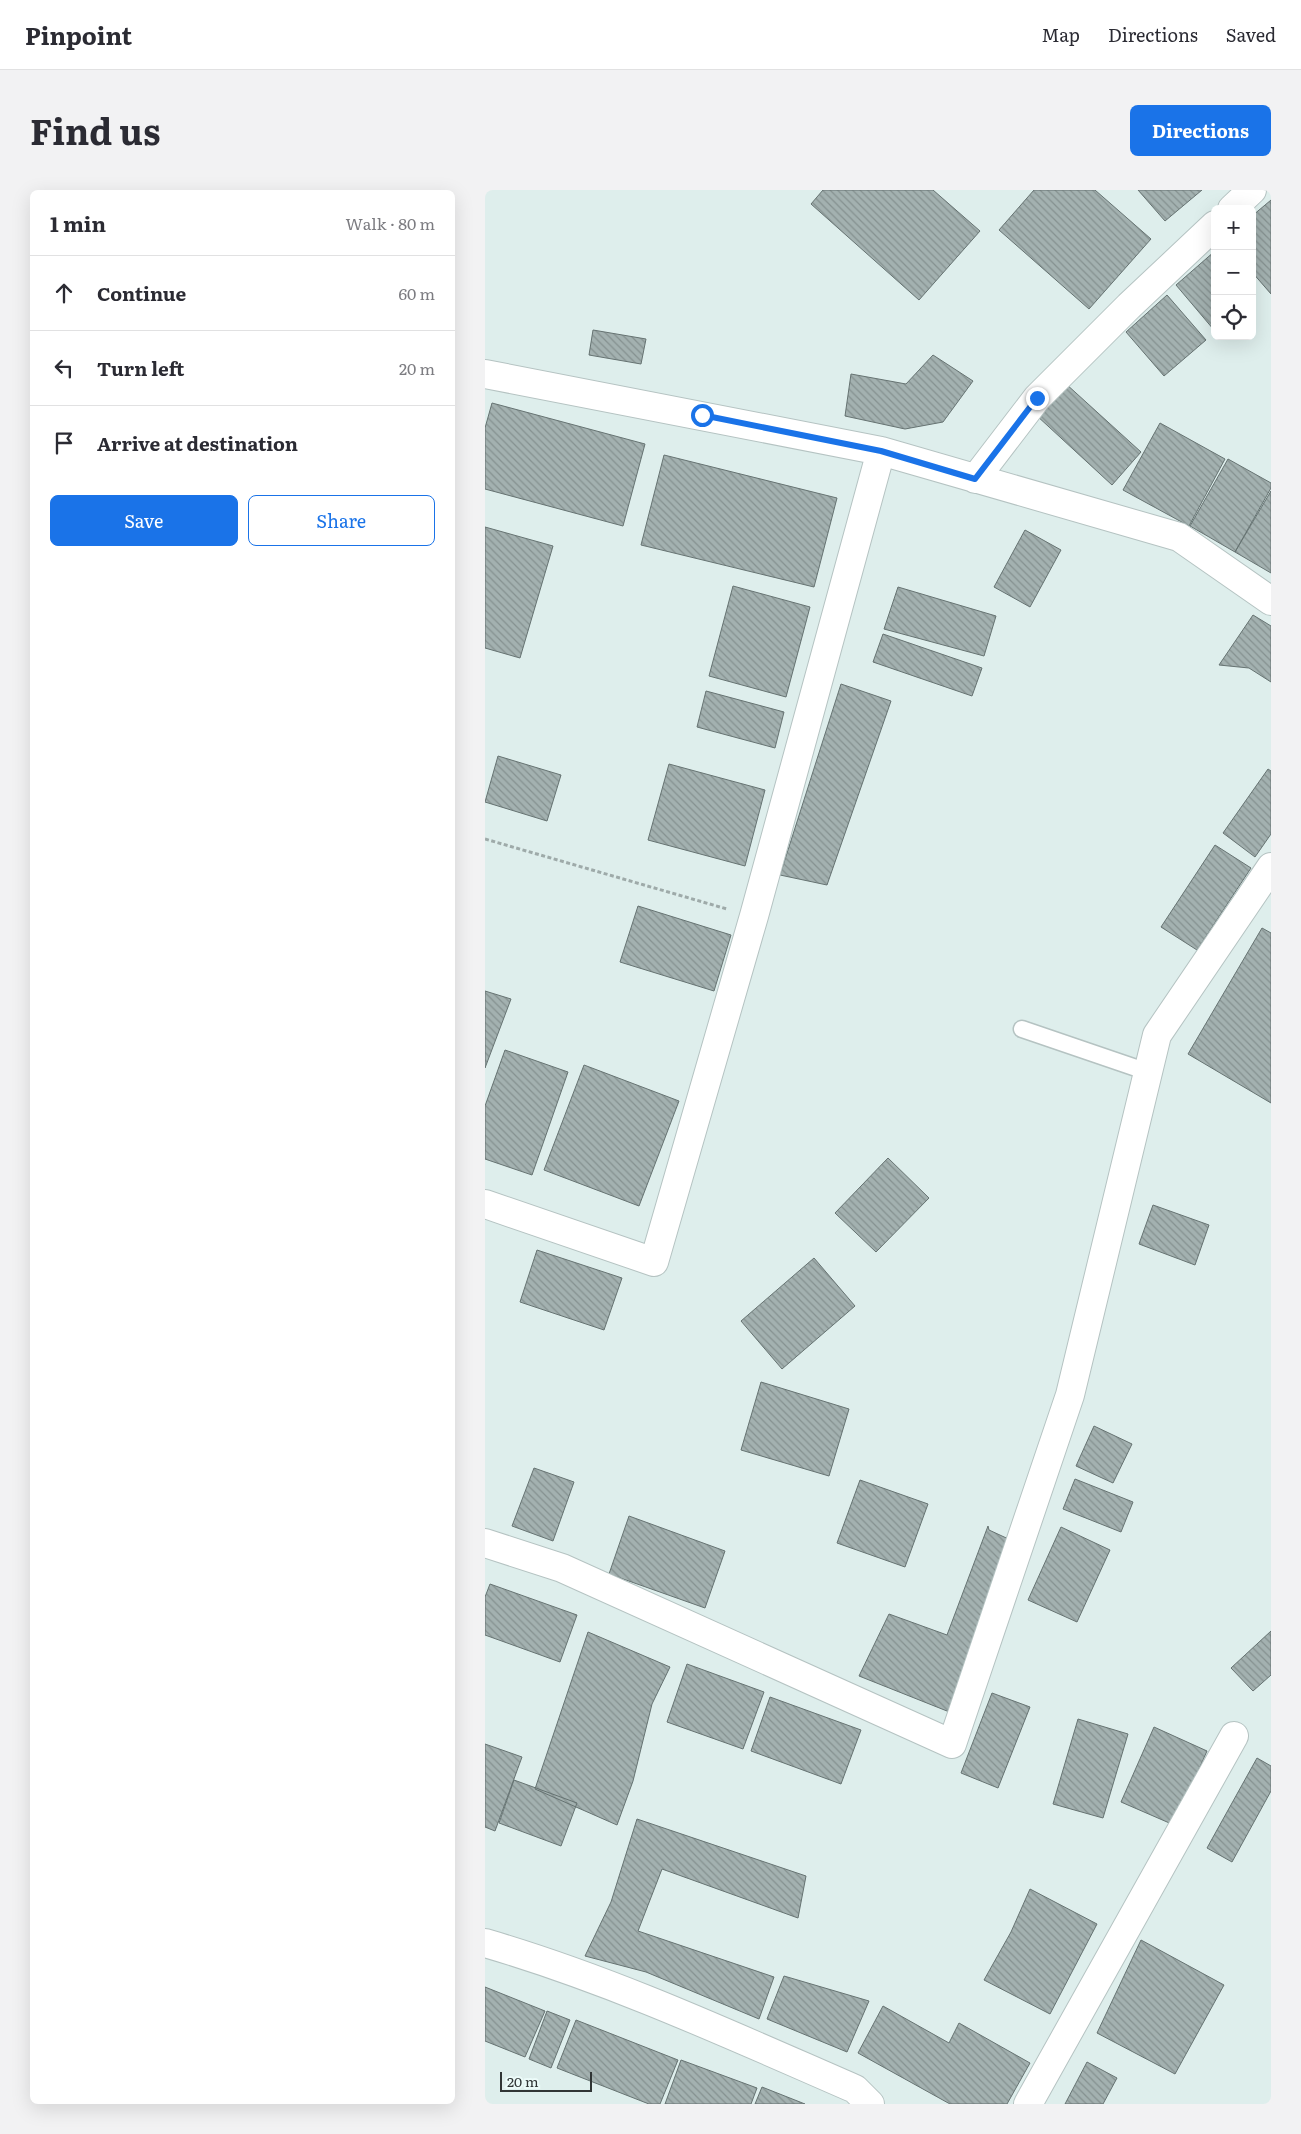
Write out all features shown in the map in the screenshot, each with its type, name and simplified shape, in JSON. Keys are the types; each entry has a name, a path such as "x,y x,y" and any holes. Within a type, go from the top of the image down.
{"street":[{"path":"1236,205 1252,190"},
{"path":"975,479 1037,398 1129,306 1211,229"},
{"path":"485,374 881,451 1179,537 1271,601"},
{"path":"485,1204 654,1262 755,916 881,451"},
{"path":"485,1542 562,1568 952,1744 1070,1395 1157,1035 1271,867"},
{"path":"1028,2104 1234,1736"},
{"path":"485,1943 546,1961 715,2028 858,2099"}],"lane":[{"path":"1023,1029 1148,1072"}],"path":[{"path":"485,839 755,916"}],"building":[{"path":"823,190 933,190 980,231 919,300 811,204"},
{"path":"1034,190 1095,190 1151,239 1089,309 999,230"},
{"path":"1138,190 1202,190 1165,221"},
{"path":"1271,200 1271,294 1256,277 1256,213"},
{"path":"1211,254 1211,326 1176,285"},
{"path":"1167,295 1206,340 1164,376 1126,332"},
{"path":"593,330 646,339 641,364 589,355"},
{"path":"933,355 973,381 943,422 905,429 845,416 851,374 906,384"},
{"path":"1065,383 1141,452 1112,485 1036,415"},
{"path":"492,403 645,444 623,526 485,489 485,428"},
{"path":"1160,423 1225,459 1189,526 1123,490"},
{"path":"664,455 837,498 814,587 641,545"},
{"path":"1228,459 1271,483 1271,488 1235,552 1190,526"},
{"path":"1271,491 1271,573 1235,552"},
{"path":"485,527 553,546 520,658 485,648"},
{"path":"1025,530 1061,550 1030,607 994,587"},
{"path":"733,586 810,607 786,697 709,676"},
{"path":"898,587 996,616 984,656 884,629"},
{"path":"1253,615 1271,626 1271,682 1249,668 1219,665"},
{"path":"883,634 982,668 972,696 873,662"},
{"path":"841,684 891,701 827,885 780,875"},
{"path":"706,691 784,712 775,748 697,727"},
{"path":"498,756 561,775 547,821 485,802"},
{"path":"669,764 765,790 745,866 648,840"},
{"path":"1268,769 1271,771 1271,834 1255,857 1223,833"},
{"path":"1215,845 1251,868 1197,950 1161,927"},
{"path":"638,906 731,935 714,991 620,962"},
{"path":"1262,928 1271,933 1271,1103 1188,1054"},
{"path":"485,991 511,999 485,1068"},
{"path":"505,1050 568,1072 532,1175 485,1159 485,1106"},
{"path":"584,1065 679,1101 639,1206 544,1170"},
{"path":"888,1158 929,1198 876,1252 835,1213"},
{"path":"1153,1205 1209,1225 1195,1265 1139,1244"},
{"path":"537,1250 622,1278 604,1330 520,1302"},
{"path":"814,1258 855,1306 782,1369 741,1321"},
{"path":"761,1382 849,1409 829,1476 741,1450"},
{"path":"1094,1426 1132,1444 1113,1483 1076,1466"},
{"path":"534,1468 574,1482 553,1541 512,1526"},
{"path":"1075,1479 1133,1502 1121,1532 1063,1509"},
{"path":"860,1480 928,1504 905,1567 837,1543"},
{"path":"629,1516 725,1551 705,1608 609,1574"},
{"path":"988,1526 989,1530 1015,1542 952,1713 859,1676 889,1614 947,1635"},
{"path":"1061,1527 1110,1550 1077,1622 1028,1600"},
{"path":"490,1584 577,1615 560,1662 485,1635 485,1597"},
{"path":"1271,1631 1271,1675 1253,1691 1231,1668"},
{"path":"588,1632 670,1667 652,1704 633,1781 617,1825 535,1789"},
{"path":"687,1664 764,1692 743,1749 667,1722"},
{"path":"992,1693 1030,1707 998,1788 961,1773"},
{"path":"770,1697 861,1730 841,1784 751,1751"},
{"path":"1078,1719 1128,1734 1103,1818 1053,1804"},
{"path":"1154,1727 1207,1751 1174,1825 1121,1802"},
{"path":"485,1744 522,1757 495,1831 485,1827"},
{"path":"1257,1758 1271,1766 1271,1791 1232,1862 1207,1848"},
{"path":"514,1780 577,1803 561,1846 499,1823"},
{"path":"637,1819 806,1876 798,1918 662,1869 638,1931 774,1977 759,2019 646,1972 585,1956 611,1902"},
{"path":"1030,1889 1097,1924 1050,2014 984,1980 1011,1932"},
{"path":"1141,1940 1224,1985 1175,2074 1097,2033"},
{"path":"784,1976 869,2001 847,2052 767,2019"},
{"path":"485,1987 545,2011 525,2057 485,2041"},
{"path":"883,2006 949,2043 959,2023 1030,2063 1007,2104 950,2104 858,2053"},
{"path":"547,2011 570,2020 551,2068 529,2059"},
{"path":"576,2020 678,2060 660,2104 649,2104 557,2068"},
{"path":"681,2060 757,2088 751,2104 665,2104"},
{"path":"1087,2062 1117,2078 1103,2104 1065,2104"},
{"path":"762,2087 805,2104 755,2104"}],"route":[{"path":"702,415 881,451 975,479 1037,398"}]}
